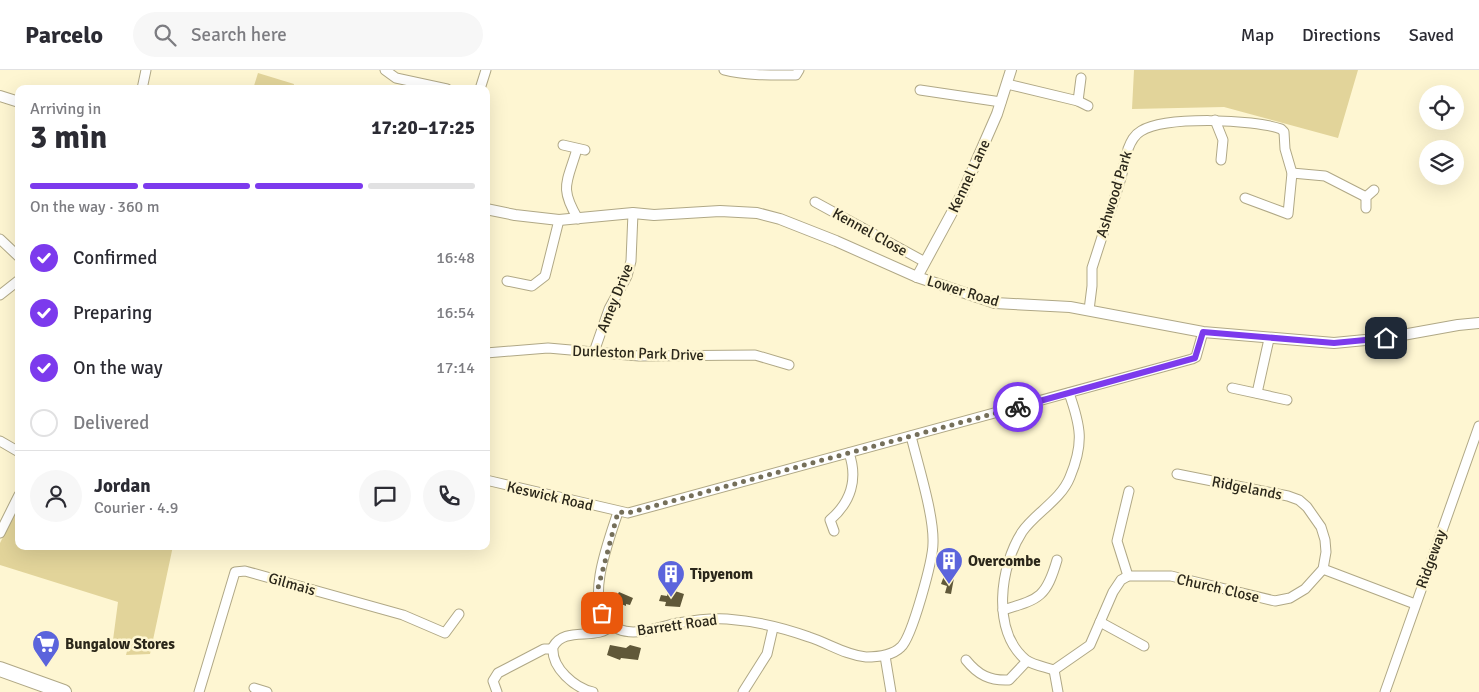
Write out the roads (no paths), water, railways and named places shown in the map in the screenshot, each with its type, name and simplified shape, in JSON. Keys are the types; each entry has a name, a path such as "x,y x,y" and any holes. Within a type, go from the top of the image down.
{"main road":[{"path":"0,669 32,686 64,692"}],"street":[{"path":"143,85 146,70"},
{"path":"385,70 396,78 428,85"},
{"path":"481,85 486,70"},
{"path":"724,70 740,74 775,75 796,74 799,70"},
{"name":"Kennel Lane","path":"916,277 962,194 1001,102 1011,70"},
{"path":"1078,101 1081,78"},
{"path":"1006,84 1078,101 1088,106"},
{"path":"920,90 1001,102"},
{"path":"0,96 15,101"},
{"path":"1215,120 1223,140 1221,160"},
{"name":"Ashwood Park","path":"1089,310 1092,268 1132,138 1141,131 1154,125 1215,120 1253,122 1281,129 1284,132 1284,149 1292,173 1288,214 1245,198"},
{"path":"563,145 581,149 565,190 578,219"},
{"path":"1292,173 1325,176 1366,197"},
{"path":"1366,208 1366,197 1374,190"},
{"name":"Kennel Close","path":"815,202 924,262"},
{"name":"Lower Road","path":"490,209 516,215 559,220 633,212 654,214 736,211 764,215 836,241 916,277 995,303 1089,310 1203,332 1334,343 1386,338 1458,325 1479,324"},
{"name":"Amey Drive","path":"594,352 609,309 627,276 631,261 633,212"},
{"path":"507,281 532,286 545,276 559,220"},
{"path":"0,239 15,253"},
{"path":"0,296 15,283"},
{"name":"Keswick Road","path":"490,481 628,513 1195,358 1203,332"},
{"path":"1257,393 1269,339"},
{"name":"Durleston Park Drive","path":"490,353 536,348 665,357 755,355 789,365"},
{"path":"1232,388 1287,400"},
{"path":"1054,670 1027,661 1012,644 1001,597 1009,562 1022,532 1050,504 1069,479 1074,464 1080,436 1079,420 1069,393"},
{"name":"Ridgeway","path":"1385,692 1479,426"},
{"path":"891,692 885,656 898,650 906,642 913,604 934,544 930,515 911,436"},
{"path":"0,441 15,450"},
{"path":"834,531 828,522 843,507 850,492 854,470 849,453"},
{"name":"Ridgelands","path":"1177,474 1288,496 1299,500 1307,507 1321,527 1326,552 1323,569"},
{"path":"1054,670 1086,649 1100,622 1112,592 1121,580 1128,576 1117,541 1130,491"},
{"path":"0,532 15,503"},
{"path":"593,692 574,684 558,664 552,649 555,643 564,638 603,631 612,625 599,608 597,592 618,512"},
{"path":"1003,610 1031,601 1040,595 1051,581 1057,560"},
{"path":"1323,569 1415,604"},
{"name":"Church Close","path":"1128,576 1171,576 1275,601 1297,594 1323,569"},
{"name":"Gilmais","path":"199,692 235,572 245,571 403,615 446,633 459,614"},
{"name":"Barrett Road","path":"612,625 625,631 638,632 693,620 720,619 773,628 810,637 848,654 866,657 885,656"},
{"path":"1100,622 1144,646"},
{"path":"742,692 767,654 773,628"},
{"path":"496,692 493,681 498,673 544,649 552,649"},
{"path":"966,660 975,670 995,681 1009,680 1027,661"},
{"path":"1054,670 1058,692"},
{"path":"254,688 268,692"}],"place":[{"name":"Overcombe","path":"949,585"},
{"name":"Tipyenom","path":"671,598"},
{"name":"Bungalow Stores","path":"46,668"}]}
